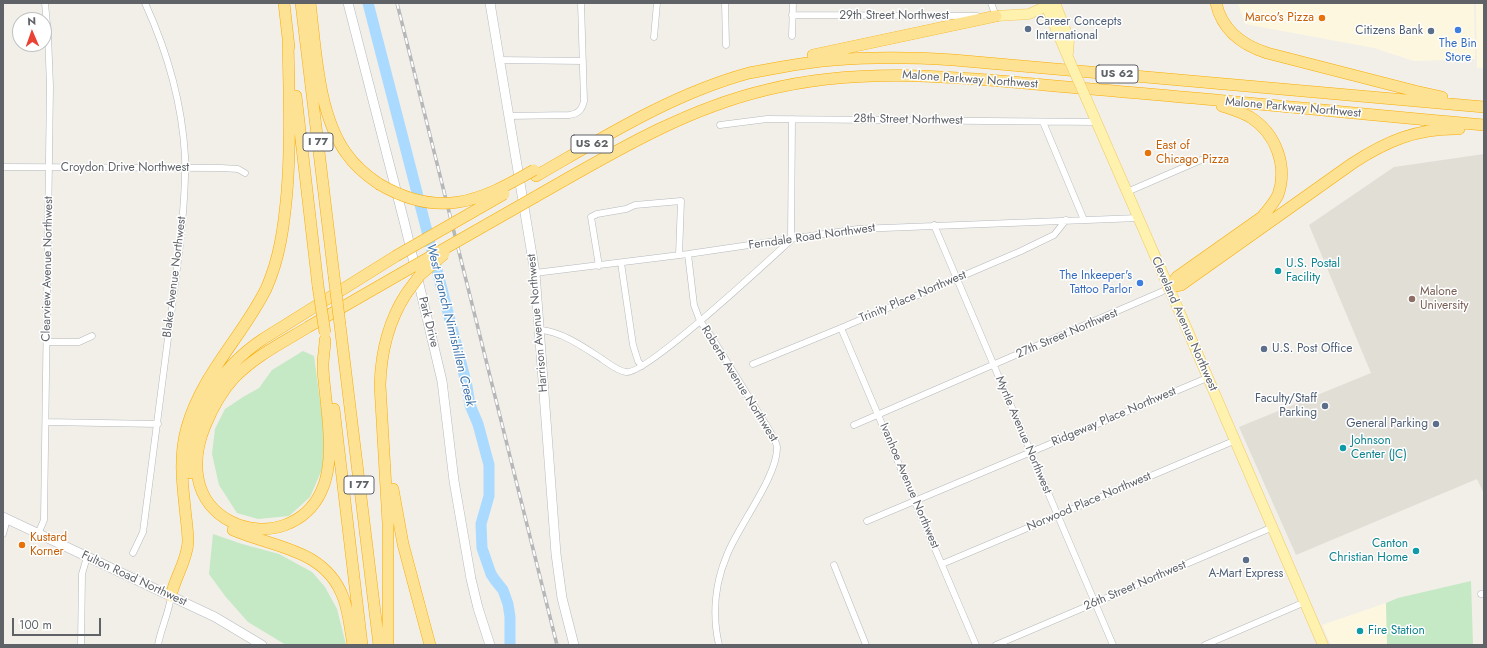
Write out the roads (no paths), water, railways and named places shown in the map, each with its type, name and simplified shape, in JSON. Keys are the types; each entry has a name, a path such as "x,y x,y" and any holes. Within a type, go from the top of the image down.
{"highway":[{"name":"I 77","path":"284,3 294,75 362,645"},
{"name":"I 77","path":"301,3 379,645"},
{"path":"310,3 321,85 330,120 346,154 361,170 379,184 399,195 414,200 432,203 451,203 474,200 491,194 535,173"},
{"path":"1216,3 1220,16 1229,30 1245,44 1258,50 1415,91 1437,96 1484,102"},
{"path":"750,73 797,59 996,16"},
{"path":"171,596 174,584 185,558 188,541 181,455 187,426 210,374 252,314 270,280 278,253 284,221 290,123 288,40"},
{"name":"Malone Parkway Northwest","path":"535,173 620,122 649,113 705,88 750,73 798,64 851,58 917,57 1484,107"},
{"name":"Malone Parkway Northwest","path":"488,224 633,142 697,111 719,103 766,90 810,81 862,75 922,75 1484,125"},
{"path":"1168,288 1177,277 1262,217 1275,200 1281,178 1281,160 1278,152 1270,136 1261,126 1241,112 1194,99"},
{"path":"1168,288 1181,285 1340,172 1380,147 1396,139 1420,132 1451,129 1484,130"},
{"path":"202,390 231,356 252,339 396,256 535,173"},
{"path":"325,337 323,366 329,436 326,478 321,492 311,507 304,514 280,527 263,530 230,522 218,513 205,498 198,479 196,467 202,433 209,415 219,397 233,379 260,356 488,224"},
{"path":"388,645 388,523 380,385 383,353 393,318 406,294 420,276 436,260 488,224"},
{"path":"353,645 345,602 340,589 330,574 307,556 240,533 230,529 216,520 207,512 194,491 189,457 191,445 202,410 216,386 233,364 255,344 367,273"},
{"path":"384,437 403,544 430,645"}],"main road":[{"name":"Park Drive","path":"348,3 405,224 441,375 454,481 471,579 478,608 490,645"},
{"name":"Harrison Avenue Northwest","path":"490,3 535,273 556,554 562,598 574,645"},
{"path":"996,16 1030,13 1049,4"},
{"name":"Cleveland Avenue Northwest","path":"1049,4 1069,59 1207,378 1236,440 1323,645"},
{"name":"Fulton Road Northwest","path":"5,518 215,617 262,645"}],"street":[{"name":"Clearview Avenue Northwest","path":"38,534 44,520 46,422 50,71 45,3"},
{"name":"Blake Avenue Northwest","path":"133,553 143,532 158,424 180,245 184,206 185,168 180,115 171,73 162,42 145,3"},
{"path":"509,116 574,115 578,113 583,106 581,3"},
{"path":"654,37 657,3"},
{"path":"725,3 726,45"},
{"path":"792,3 792,36"},
{"path":"991,3 996,16"},
{"name":"29th Street Northwest","path":"792,15 996,16"},
{"path":"499,60 583,61"},
{"name":"28th Street Northwest","path":"720,125 767,119 1097,122"},
{"path":"540,330 557,333 615,368 626,372 632,372 642,366 674,343 791,240 792,119"},
{"path":"1043,122 1084,220"},
{"path":"1127,192 1201,160"},
{"name":"Croydon Drive Northwest","path":"3,167 234,168 246,172"},
{"path":"599,266 591,217 597,214 626,209 635,205 681,201 679,255"},
{"name":"Ferndale Road Northwest","path":"535,273 599,266 791,240 858,229 1138,218"},
{"name":"Trinity Place Northwest","path":"753,364 1015,254 1054,235 1066,220"},
{"name":"Myrtle Avenue Northwest","path":"934,225 1113,645"},
{"name":"Roberts Avenue Northwest","path":"688,254 694,305 700,320 772,434 777,446 775,459 769,476 732,543 723,566 716,602 716,625 719,645"},
{"path":"621,263 632,345 638,361 642,366"},
{"name":"27th Street Northwest","path":"854,426 1168,288"},
{"name":"Ivanhoe Avenue Northwest","path":"841,328 976,645"},
{"path":"47,342 79,342 92,336"},
{"name":"Ridgeway Place Northwest","path":"867,521 1207,378"},
{"path":"46,422 158,424"},
{"name":"Norwood Place Northwest","path":"942,564 1236,440"},
{"path":"3,534 5,518"},
{"name":"26th Street Northwest","path":"996,645 1273,527"},
{"path":"81,645 82,574 87,557"},
{"path":"834,565 866,645"},
{"path":"158,645 169,610 171,596"},
{"path":"1205,645 1305,602"}],"waterway":[{"name":"West Branch Nimishillen Creek","path":"368,3 467,386 470,405 478,424 489,465 489,496 481,524 482,548 491,574 503,590 508,604 510,617 510,645"}],"railway":[{"path":"397,3 557,645"}],"place":[{"name":"Marco's Pizza","path":"1322,18"},
{"name":"Career Concepts International","path":"1028,29"},
{"name":"The Bin Store","path":"1458,30"},
{"name":"Citizens Bank","path":"1431,31"},
{"name":"East of Chicago Pizza","path":"1148,153"},
{"name":"U.S. Postal Facility","path":"1278,271"},
{"name":"The Inkeeper's Tattoo Parlor","path":"1140,283"},
{"name":"Malone University","path":"1412,299"},
{"name":"U.S. Post Office","path":"1264,349"},
{"name":"Faculty/Staff Parking","path":"1325,406"},
{"name":"General Parking","path":"1436,424"},
{"name":"Johnson Center (JC)","path":"1343,448"},
{"name":"Kustard Korner","path":"22,545"},
{"name":"Canton Christian Home","path":"1416,551"},
{"name":"A-Mart Express","path":"1246,560"},
{"name":"Fire Station","path":"1360,631"}]}
